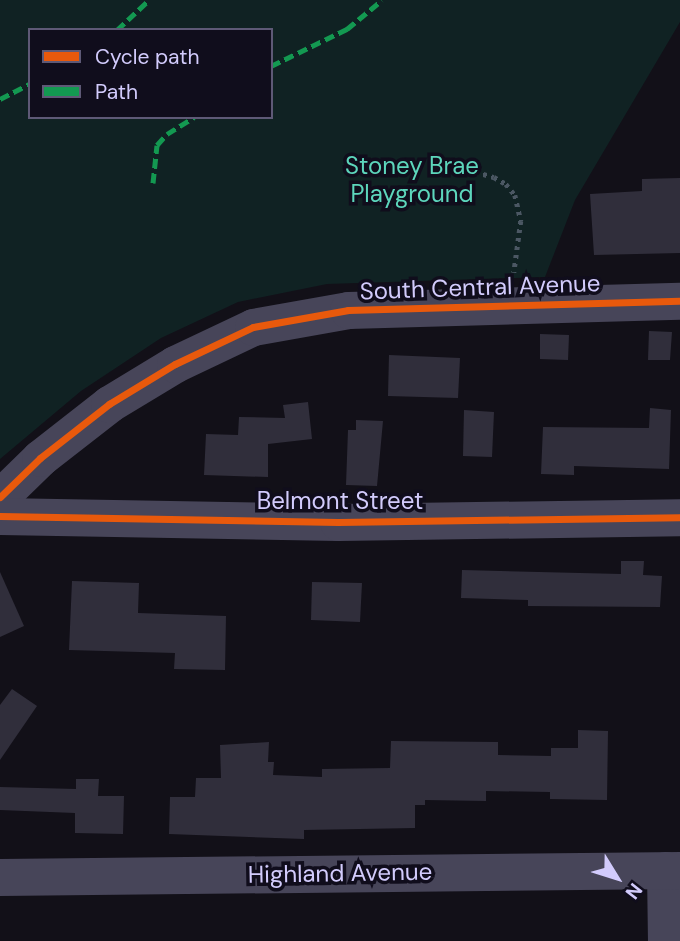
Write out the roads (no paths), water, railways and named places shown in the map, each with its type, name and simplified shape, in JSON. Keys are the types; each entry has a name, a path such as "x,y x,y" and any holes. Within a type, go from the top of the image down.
{"street":[{"name":"South Central Avenue","path":"0,497 40,458 108,404 175,364 253,327 348,310 680,301"},
{"name":"Belmont Street","path":"0,516 338,522 680,517"},
{"name":"Highland Avenue","path":"0,877 672,870"},
{"path":"666,941 672,870"}],"park label":[{"name":"Stoney Brae Playground","path":"412,180"}]}
